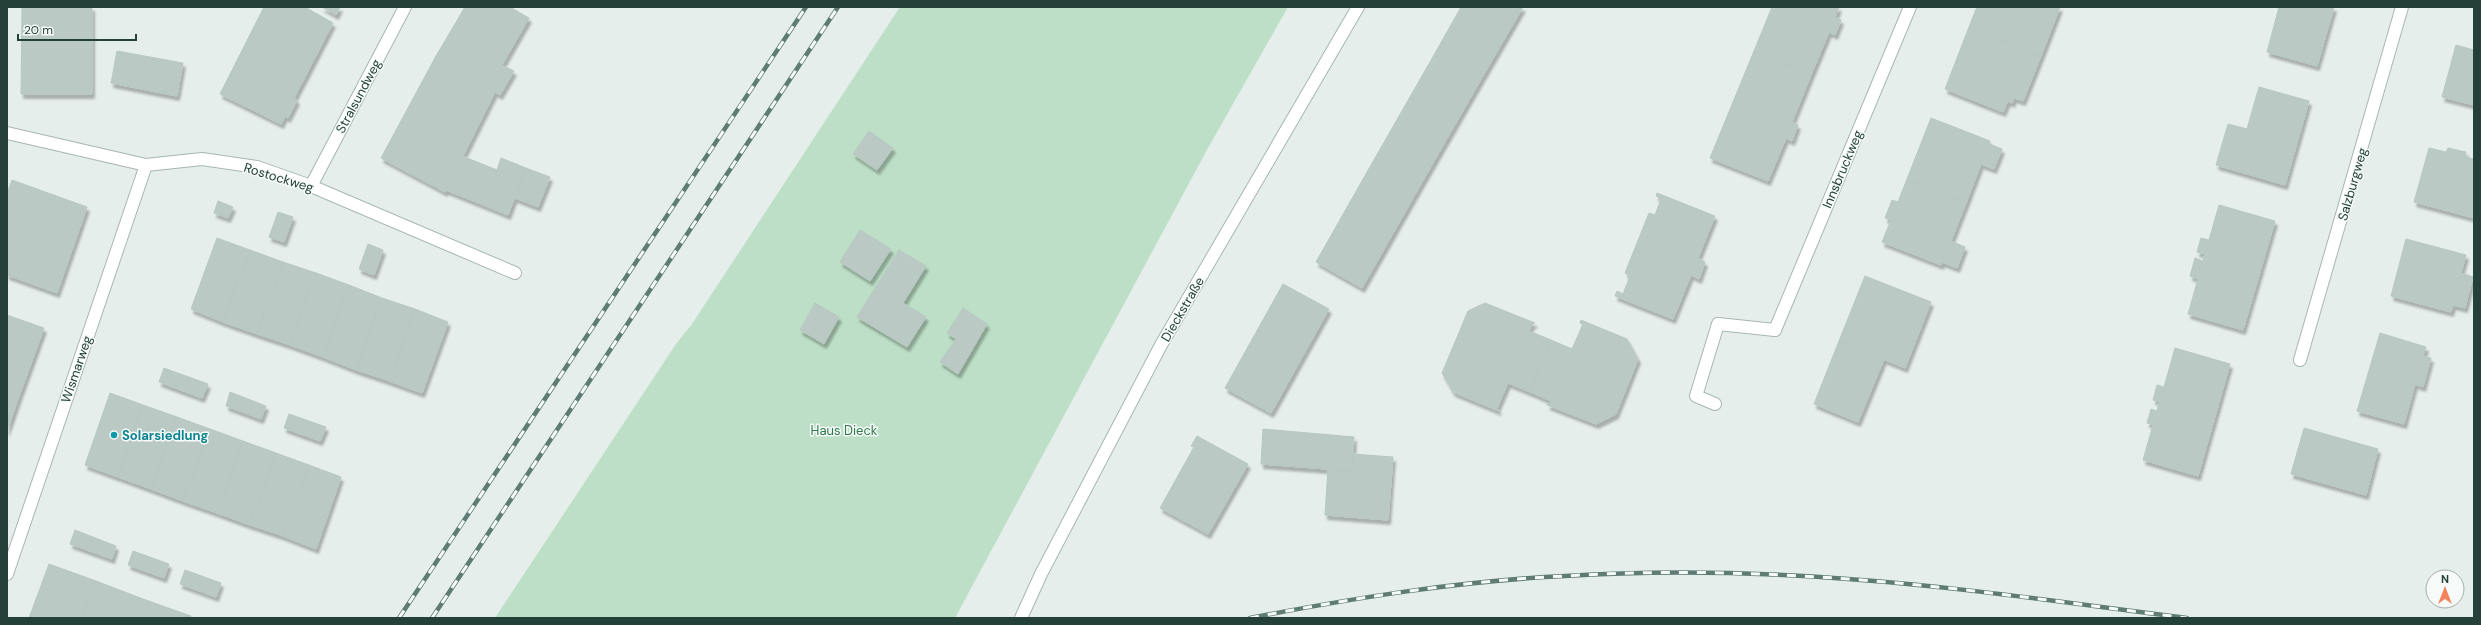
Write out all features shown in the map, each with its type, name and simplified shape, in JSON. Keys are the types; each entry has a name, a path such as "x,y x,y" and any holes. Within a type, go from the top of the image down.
{"street":[{"name":"Stralsundweg","path":"311,186 404,7"},
{"name":"Dieckstraße","path":"1021,618 1041,574 1161,345 1358,7"},
{"name":"Innsbruckweg","path":"1716,404 1696,396 1718,324 1775,330 1910,7"},
{"name":"Salzburgweg","path":"2300,360 2402,7"},
{"name":"Rostockweg","path":"7,133 146,165 202,159 257,167 311,186 515,273"},
{"name":"Wismarweg","path":"7,574 146,165"}],"green space":[{"name":"Haus Dieck","path":"900,7 1288,7 1208,148 955,618 495,618 676,344 692,324"}],"building":[{"path":"22,7 92,7 92,94 21,94"},
{"path":"264,7 305,7 333,23 294,98 297,100 288,118 285,116 281,124 220,94"},
{"path":"322,7 340,7 336,15"},
{"path":"465,7 510,7 529,18 502,65 514,71 500,95 436,56"},
{"path":"1461,7 1523,7 1480,81 1434,55"},
{"path":"1772,7 1839,7 1835,17 1841,20 1835,35 1829,32 1811,75 1754,51"},
{"path":"1977,7 2060,7 2041,56 1969,27"},
{"path":"2279,7 2334,7 2317,66 2267,52"},
{"path":"1969,27 2041,56 2023,101 2014,98 2012,103 2008,101 2003,112 1945,89"},
{"path":"2456,45 2474,50 2474,105 2442,97"},
{"path":"117,51 183,63 177,96 111,83"},
{"path":"1754,51 1811,75 1792,122 1798,125 1792,141 1786,138 1768,181 1710,158"},
{"path":"1434,55 1480,81 1421,184 1375,158"},
{"path":"436,56 495,92 445,192 381,158"},
{"path":"2259,87 2309,101 2285,185 2216,165 2228,124 2247,129"},
{"path":"1931,118 1990,141 1989,144 2002,149 1994,169 1981,164 1966,203 1907,179"},
{"path":"869,131 893,148 877,170 853,154"},
{"path":"2429,148 2446,152 2448,148 2466,152 2465,157 2474,159 2474,218 2414,202"},
{"path":"462,156 497,170 501,158 526,168 508,215 446,190"},
{"path":"1375,158 1421,184 1362,288 1316,262"},
{"path":"526,168 550,177 538,207 515,198"},
{"path":"1907,179 1966,203 1951,241 1965,247 1957,268 1942,262 1941,265 1882,242 1891,220 1885,218 1892,200 1898,202"},
{"path":"12,180 87,207 57,293 7,275 7,194"},
{"path":"1657,193 1715,216 1698,258 1705,262 1699,279 1691,275 1673,319 1615,296 1617,291 1623,294 1630,276 1625,273 1649,213 1655,215 1661,199 1656,196"},
{"path":"218,201 233,207 228,218 214,213"},
{"path":"2219,205 2275,221 2243,330 2188,314 2198,279 2190,276 2195,258 2203,261 2205,254 2197,252 2201,238 2209,240"},
{"path":"278,212 293,217 284,242 269,237"},
{"path":"860,230 891,249 870,281 840,262"},
{"path":"217,238 250,250 223,322 191,309"},
{"path":"2406,239 2466,255 2461,273 2473,277 2465,308 2453,305 2451,312 2391,296"},
{"path":"368,244 383,250 374,275 359,269"},
{"path":"250,250 283,262 257,334 223,322"},
{"path":"899,250 926,266 903,303 926,317 907,347 857,317"},
{"path":"283,262 316,273 290,345 257,334"},
{"path":"316,273 349,285 323,357 290,345"},
{"path":"1865,276 1931,302 1905,368 1839,341"},
{"path":"1283,284 1329,309 1271,413 1225,388"},
{"path":"349,285 382,298 356,370 323,357"},
{"path":"382,298 415,309 389,381 356,370"},
{"path":"815,303 839,317 824,344 800,330"},
{"path":"1485,303 1535,323 1532,324 1529,331 1551,340 1530,392 1508,383 1497,408 1499,411 1453,392 1442,373 1468,311"},
{"path":"963,308 987,324 958,374 940,362 956,339 947,333"},
{"path":"415,309 448,322 422,393 389,381"},
{"path":"7,315 44,328 17,402 7,397"},
{"path":"1581,320 1627,339 1638,359 1616,414 1596,424 1547,405 1551,401 1530,392 1551,340 1572,349 1583,324 1580,323"},
{"path":"2380,333 2426,347 2423,356 2431,358 2423,387 2415,384 2404,424 2357,411"},
{"path":"1839,341 1884,359 1858,422 1814,404"},
{"path":"2175,348 2230,364 2198,476 2143,460 2153,425 2147,423 2151,409 2157,411 2159,402 2153,400 2157,385 2164,387"},
{"path":"164,368 208,384 202,398 159,382"},
{"path":"230,392 266,406 261,419 226,406"},
{"name":"Solarsiedlung","path":"110,393 143,405 118,477 85,465"},
{"path":"7,397 17,402 7,431"},
{"path":"143,405 177,417 151,489 118,477"},
{"path":"289,414 326,427 320,441 284,428"},
{"path":"177,417 210,429 183,501 151,489"},
{"path":"2304,428 2378,449 2366,495 2291,474"},
{"path":"210,429 243,441 217,513 183,501"},
{"path":"1263,429 1354,437 1352,471 1261,464"},
{"path":"1197,436 1248,464 1208,534 1160,508 1194,447 1191,446"},
{"path":"243,441 276,453 250,525 217,513"},
{"path":"276,453 309,465 283,536 250,525"},
{"path":"1353,454 1393,457 1388,520 1325,515 1328,469 1352,471"},
{"path":"309,465 341,477 316,549 283,536"},
{"path":"75,530 116,546 112,559 70,544"},
{"path":"133,551 169,564 164,578 128,565"},
{"path":"49,564 96,581 83,618 29,618"},
{"path":"185,570 221,583 216,597 180,584"},
{"path":"96,581 143,599 137,618 83,618"},
{"path":"143,599 191,616 190,618 137,618"}],"railway":[{"path":"399,618 806,7"},
{"path":"432,618 838,7"},
{"path":"1250,618 1367,597 1446,586 1525,578 1671,572 1778,575 1891,582 1976,591 2187,618"}],"place":[{"name":"Solarsiedlung","path":"114,435"}]}
